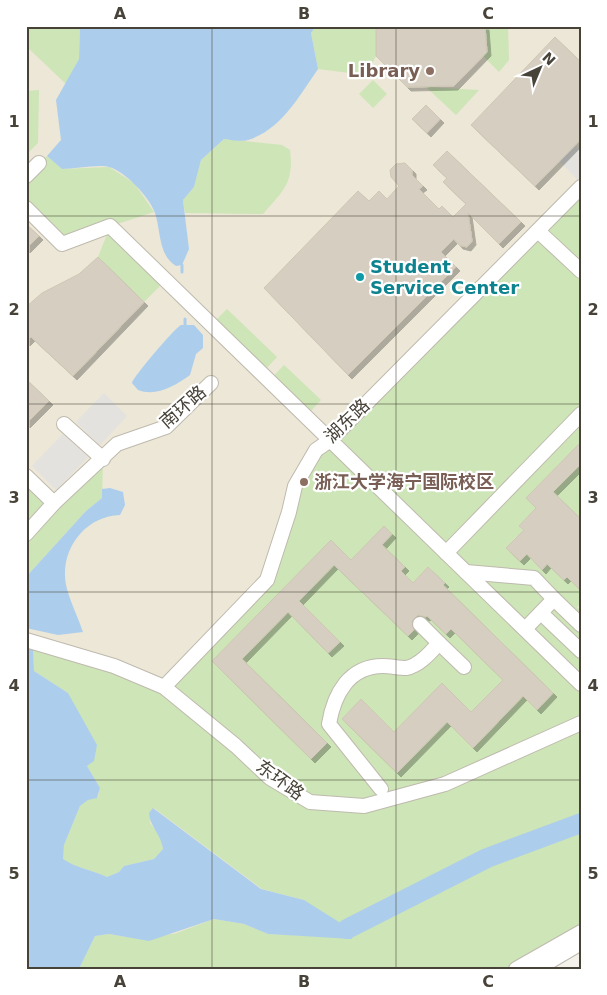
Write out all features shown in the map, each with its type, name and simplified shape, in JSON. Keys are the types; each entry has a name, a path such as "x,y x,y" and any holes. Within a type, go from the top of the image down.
{"street":[{"path":"26,176 39,163"},
{"name":"湖东路","path":"164,687 267,580 289,512 294,486 316,450 329,441 581,187"},
{"path":"26,208 62,244 110,226 581,684"},
{"path":"538,231 581,271"},
{"name":"南环路","path":"26,534 54,504 117,444 166,427 211,383"},
{"path":"446,553 581,414"},
{"path":"64,424 103,458"},
{"path":"26,476 54,504"},
{"path":"466,572 534,578 581,625"},
{"path":"525,629 554,599"},
{"path":"541,613 581,651"},
{"path":"420,624 464,667"},
{"name":"东环路","path":"26,640 114,666 164,687 236,746 270,778 310,802 364,806 445,784 581,723"},
{"path":"381,789 329,724 332,705 352,675 364,668 382,666 407,668 424,658 439,643"},
{"path":"516,969 581,932"},
{"path":"537,969 581,944"}],"shaded area":[{"name":"浙江大学海宁国际校区","path":"26,26 581,26 581,937 524,969 26,969"},
{"path":"575,145 581,151 581,183 559,161"},
{"path":"104,393 127,416 100,445 76,422"},
{"path":"63,434 88,457 56,490 32,466"}],"green space":[{"path":"26,26 80,26 79,59 66,84 26,46"},
{"path":"316,26 376,26 376,56 366,75 318,69 311,33"},
{"path":"485,26 508,26 509,60 499,72 483,56 487,51"},
{"path":"373,80 387,94 373,108 359,94"},
{"path":"426,87 479,90 456,115"},
{"path":"39,90 38,143 26,155 26,91"},
{"path":"224,139 282,145 290,150 289,178 277,199 263,214 185,213 183,200 194,187 201,160"},
{"path":"47,156 62,169 109,167 134,183 154,212 111,226 166,280 144,302 98,257 110,227 62,244 26,208 26,177"},
{"path":"581,187 581,442 527,498 542,513 528,517 519,526 527,534 516,537 506,548 520,561 527,554 542,570 547,564 563,580 581,563 581,604 577,607 581,611 581,932 516,969 79,969 95,936 109,934 126,937 174,934 214,919 244,924 268,934 352,938 304,900 262,889 154,808 150,823 161,837 163,849 154,859 124,866 119,872 107,877 72,865 62,859 64,845 80,806 87,800 98,797 100,788 87,766 68,693 34,671 33,648 164,686 267,580 289,512 316,450"},
{"path":"227,309 277,357 262,373 212,324"},
{"path":"284,365 321,400 306,416 269,381"},
{"path":"103,459 102,498 86,511 26,577 26,477 54,503"},
{"path":"581,464 581,519 553,492"}],"water":[{"path":"80,26 316,26 311,33 318,69 289,110 280,120 260,135 245,141 224,139 201,160 194,187 183,200 189,249 182,265 176,266 166,256 155,213 148,200 129,179 105,166 62,169 47,156 61,140 56,100 79,59"},
{"path":"181,325 194,325 203,335 203,348 196,354 190,375 165,389 152,392 138,390 132,383 134,379 163,343"},
{"path":"110,488 123,492 125,505 120,515 98,520 88,526 74,543 66,564 67,589 83,632 58,635 26,628 26,577 86,511 102,498 102,489"},
{"path":"26,646 33,648 34,671 68,693 97,745 94,761 87,766 100,788 97,798 88,800 80,806 64,845 63,859 73,865 107,877 119,872 124,866 154,859 163,849 150,818 149,813 153,808 261,889 304,900 342,924 352,939 268,934 244,924 214,919 149,941 109,934 95,936 79,969 26,969"}],"building":[{"name":"Library","path":"376,26 485,26 487,52 454,86 407,87 376,56"},
{"path":"555,37 581,62 581,139 535,186 471,125"},
{"path":"426,105 440,119 427,133 412,119"},
{"name":"Student Service Center","path":"447,151 521,222 499,244 468,213 472,241 467,247 459,245 454,239 441,252 456,267 348,375 264,288 358,191 369,201 379,191 387,199 399,186 391,177 390,170 396,164 405,163 412,170 412,175 423,186 419,189 439,209 442,206 453,217 466,204 443,182 447,178 433,165"},
{"path":"26,224 39,236 26,249"},
{"path":"98,257 144,302 73,376 31,337 26,342 26,307 42,293 79,274"},
{"path":"26,379 49,401 26,424"},
{"path":"581,442 581,464 553,492 581,519 581,591 567,577 564,580 547,564 542,570 527,554 520,561 506,548 524,530 519,526 536,508 526,498"},
{"path":"384,526 392,534 382,545 405,567 401,571 413,583 428,567 445,583 443,585 553,693 537,710 523,696 473,748 447,722 397,773 342,719 361,699 394,732 442,683 471,712 503,680 451,629 446,634 427,616 418,615 412,621 414,630 408,636 334,565 299,601 340,642 328,653 288,612 242,659 327,743 311,759 212,661 331,540 351,560"}],"waterway":[{"path":"182,265 182,272"},
{"path":"185,319 185,325"},
{"path":"347,929 487,858 581,823"}],"place":[{"name":"Library","path":"430,71"},
{"name":"Student Service Center","path":"360,277"},
{"name":"浙江大学海宁国际校区","path":"304,482"}]}
